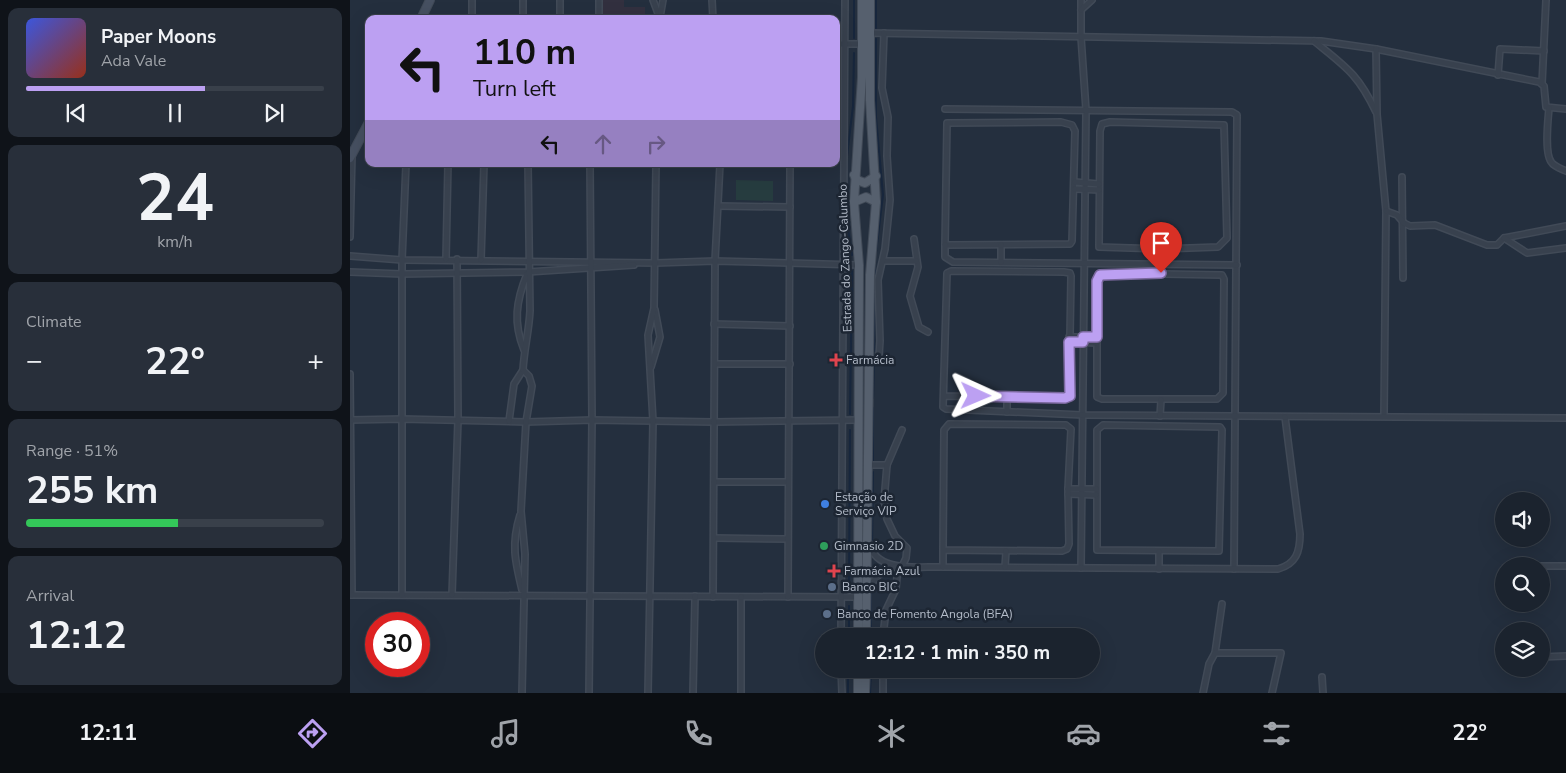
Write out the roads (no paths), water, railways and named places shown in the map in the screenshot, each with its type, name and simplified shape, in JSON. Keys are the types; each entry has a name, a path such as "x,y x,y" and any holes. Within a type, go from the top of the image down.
{"main road":[{"name":"Estrada do Zango-Calumbo","path":"862,0 856,44 861,102 854,175 854,202 859,265 862,597 865,628"},
{"name":"Estrada do Zango-Calumbo","path":"859,628 871,465 870,265 876,202 876,176 870,100 876,33 870,0"},
{"path":"854,175 857,180 865,183 876,176"},
{"path":"854,202 866,197 876,202"},
{"path":"858,678 858,693"},
{"path":"865,693 866,678"}],"street":[{"path":"423,15 430,0"},
{"path":"472,0 472,15"},
{"path":"523,0 523,15"},
{"path":"560,0 560,15"},
{"path":"599,0 599,15"},
{"path":"653,0 659,15"},
{"path":"661,15 663,0"},
{"path":"712,0 713,15"},
{"path":"840,147 844,100 845,0"},
{"path":"1081,0 1080,37 1086,110 1081,568"},
{"path":"1081,10 1092,0"},
{"path":"1546,0 1542,84 1545,106 1566,109"},
{"path":"879,356 878,280 883,260 890,200 887,156 888,117 882,88 876,33 1313,40 1376,48 1542,84"},
{"path":"1313,40 1351,70 1364,87 1377,114"},
{"path":"840,44 856,44"},
{"path":"1376,48 1377,114 1386,211 1384,416"},
{"path":"1498,75 1500,49 1544,50"},
{"path":"1549,108 1547,143 1549,159 1553,164 1566,171"},
{"path":"945,110 1235,113 1238,120 1234,569"},
{"path":"945,245 1070,244 1072,241 1075,189 1075,131 1072,125 1061,122 947,123 945,245 945,257 948,261 1237,264"},
{"path":"1110,122 1224,125 1227,238 1218,247 1162,249 1099,247 1099,187 1102,124 1110,122"},
{"path":"350,238 351,156 365,130"},
{"path":"402,595 402,260 406,167"},
{"path":"446,259 448,167"},
{"path":"481,260 484,167"},
{"path":"509,421 514,384 523,370 524,350 529,331 528,167"},
{"path":"589,693 592,420 590,167"},
{"path":"648,693 653,421 648,335 654,308 656,167"},
{"path":"713,596 714,261 720,167"},
{"path":"788,597 790,167"},
{"path":"839,167 843,263 841,628"},
{"path":"1402,177 1403,278"},
{"path":"1075,182 1085,187"},
{"path":"1075,189 1099,187"},
{"path":"718,206 790,207"},
{"path":"1386,211 1397,215 1410,226 1435,225 1448,228 1486,244 1497,244 1504,238 1566,226"},
{"path":"1504,238 1527,254 1566,248"},
{"path":"914,239 918,267 910,296 919,327 928,332"},
{"path":"1001,245 1001,262"},
{"path":"1162,249 1162,264"},
{"path":"350,256 402,260 457,259 656,263"},
{"path":"452,595 458,420 457,259"},
{"path":"883,260 916,261"},
{"path":"350,272 402,274 528,272 714,261 843,263 859,265"},
{"path":"944,396 1065,398 1070,396 1070,273 951,271 945,276 944,396 942,405 946,409 1083,415 1566,418"},
{"path":"524,350 517,333 517,311 520,291 528,272"},
{"path":"1100,275 1222,275 1224,278 1223,393 1218,399 1161,400 1102,399 1097,397 1097,340 1097,281 1100,275"},
{"path":"650,370 660,337 654,308"},
{"path":"714,324 790,326"},
{"path":"1069,340 1097,340"},
{"path":"715,364 790,364"},
{"path":"522,693 525,554 521,511 526,422 532,386 529,376 523,370"},
{"path":"350,374 351,595 862,597 877,577 888,569 899,566 1278,569 1288,566 1296,558 1300,547 1285,417"},
{"path":"1007,412 1008,397"},
{"path":"1160,416 1161,400"},
{"path":"350,420 713,422 859,420"},
{"path":"943,550 1062,551 1067,549 1069,544 1068,492 1071,429 1069,426 949,424 944,430 943,550 943,566"},
{"path":"1098,427 1220,428 1221,550 1214,552 1097,550 1096,492 1098,427"},
{"path":"883,628 886,610 896,589 899,566 906,558 907,548 895,536 887,519 884,501 887,465 902,430"},
{"path":"871,465 887,465"},
{"path":"714,482 788,482"},
{"path":"1068,492 1096,492"},
{"path":"521,511 515,531 513,553 523,595"},
{"path":"867,535 870,548 878,558 899,566"},
{"path":"714,538 788,539"},
{"path":"1005,567 1006,550"},
{"path":"1159,552 1159,569"},
{"path":"1550,566 1566,566"},
{"path":"693,693 695,596"},
{"path":"741,597 742,693"},
{"path":"1203,693 1209,664 1215,653 1222,604"},
{"path":"1215,653 1281,653 1272,693"},
{"path":"1550,657 1566,656"},
{"path":"1322,677 1323,693"},
{"path":"841,678 842,693"},
{"path":"882,693 883,678"}],"waterway":[{"path":"854,0 854,38"},
{"path":"876,0 876,28"},
{"path":"876,39 876,117 883,195 876,252"},
{"path":"846,164 853,106 854,53"},
{"path":"846,216 852,255"},
{"path":"874,351 875,261"},
{"path":"850,414 852,271"},
{"path":"873,398 874,361"},
{"path":"873,408 873,461"},
{"path":"849,590 850,430"},
{"path":"872,545 873,472"},
{"path":"871,589 871,628"},
{"path":"849,606 849,628"},
{"path":"848,678 848,693"},
{"path":"870,693 871,678"}],"place":[{"name":"Farmácia","path":"836,360"},
{"name":"Estação de Serviço VIP","path":"825,504"},
{"name":"Gimnasio 2D","path":"824,546"},
{"name":"Farmácia Azul","path":"834,571"},
{"name":"Banco BIC","path":"832,587"},
{"name":"Banco de Fomento Angola (BFA)","path":"827,614"}]}
